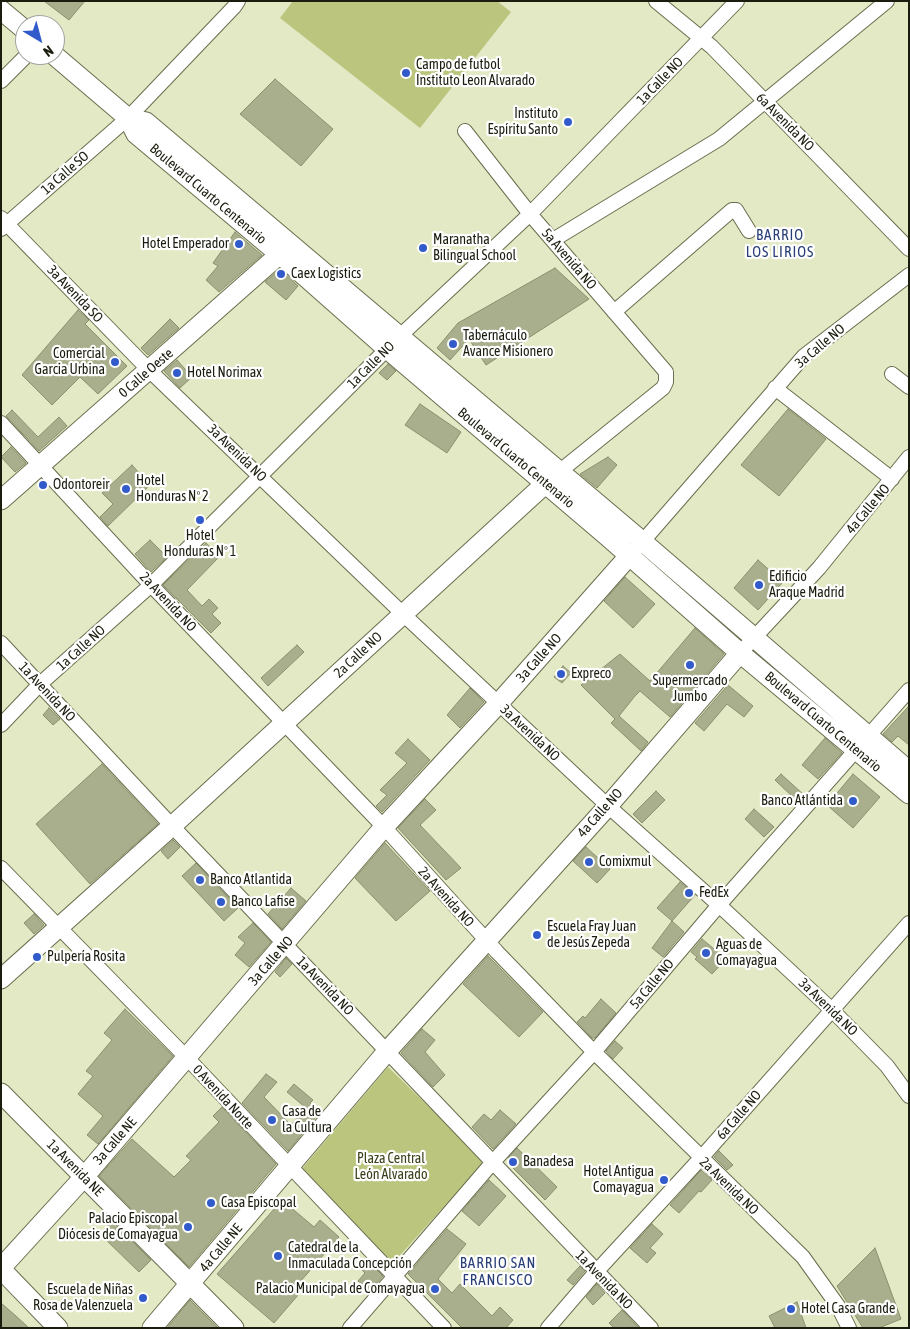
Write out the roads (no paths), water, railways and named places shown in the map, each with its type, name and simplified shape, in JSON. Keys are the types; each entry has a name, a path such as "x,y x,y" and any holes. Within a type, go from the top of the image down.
{"street":[{"name":"1a Calle SO","path":"3,223 128,118 238,1"},
{"name":"6a Avenida NO","path":"656,1 712,47 909,249"},
{"name":"1a Calle NO","path":"1,725 40,684 151,585 394,343 530,214 737,1"},
{"path":"553,240 708,146 888,1"},
{"path":"1,10 15,22"},
{"name":"Boulevard Cuarto Centenario","path":"65,64 128,118 146,122 286,249 552,477 643,542 754,638 862,742 909,794"},
{"path":"1,81 18,65"},
{"name":"5a Avenida NO","path":"465,131 530,214 663,367 667,377 663,388"},
{"path":"614,312 732,210 736,210 749,231"},
{"name":"3a Avenida SO","path":"3,223 149,370"},
{"name":"0 Calle Oeste","path":"1,500 286,249"},
{"name":"3a Calle NO","path":"187,1058 384,828 643,542 804,356 909,275"},
{"name":"3a Avenida NO","path":"149,370 498,704 832,1010 887,1066 909,1096"},
{"path":"892,374 909,387"},
{"name":"2a Calle NO","path":"1,979 172,826 552,477 663,388"},
{"path":"775,388 892,479"},
{"name":"2a Avenida NO","path":"1,423 151,585 384,828 486,940 594,1052 803,1258 838,1306 849,1328"},
{"name":"4a Calle NO","path":"290,1167 486,940 608,806 740,653 819,568 909,457"},
{"name":"Boulevard Cuarto Centenario","path":"552,477 630,556 740,653 862,742 909,770"},
{"name":"1a Avenida NO","path":"1,643 172,826 651,1328"},
{"name":"5a Calle NO","path":"350,1328 493,1162 594,1052 719,905 909,690"},
{"name":"0 Avenida Norte","path":"1,868 187,1058 444,1328"},
{"name":"6a Calle NO","path":"548,1328 909,923"},
{"name":"3a Calle NE","path":"1,1269 187,1058"},
{"name":"1a Avenida NE","path":"1,1093 234,1328"},
{"name":"4a Calle NE","path":"152,1328 290,1167"},
{"path":"1,1269 58,1328"}],"place":[{"name":"Campo de futbol Instituto Leon Alvarado","path":"406,73"},
{"name":"Instituto Espíritu Santo","path":"568,122"},
{"name":"Hotel Emperador","path":"239,244"},
{"name":"Maranatha Bilingual School","path":"423,248"},
{"name":"Caex Logistics","path":"281,274"},
{"name":"Tabernáculo Avance Misionero","path":"453,344"},
{"name":"Comercial Garcia Urbina","path":"115,362"},
{"name":"Hotel Norimax","path":"177,373"},
{"name":"Odontoreir","path":"43,485"},
{"name":"Hotel Honduras Nº 2","path":"126,489"},
{"name":"Hotel Honduras Nº 1","path":"200,520"},
{"name":"Edificio Araque Madrid","path":"759,585"},
{"name":"Supermercado Jumbo","path":"690,665"},
{"name":"Expreco","path":"561,674"},
{"name":"Banco Atlántida","path":"853,801"},
{"name":"Comixmul","path":"589,862"},
{"name":"Banco Atlantida","path":"200,880"},
{"name":"FedEx","path":"689,893"},
{"name":"Banco Lafise","path":"221,902"},
{"name":"Escuela Fray Juan de Jesús Zepeda","path":"537,935"},
{"name":"Aguas de Comayagua","path":"706,953"},
{"name":"Pulpería Rosita","path":"37,957"},
{"name":"Casa de la Cultura","path":"272,1120"},
{"name":"Banadesa","path":"513,1162"},
{"name":"Hotel Antigua Comayagua","path":"664,1180"},
{"name":"Casa Episcopal","path":"211,1203"},
{"name":"Palacio Episcopal Diócesis de Comayagua","path":"188,1227"},
{"name":"Catedral de la Inmaculada Concepción","path":"278,1256"},
{"name":"Palacio Municipal de Comayagua","path":"435,1289"},
{"name":"Escuela de Niñas Rosa de Valenzuela","path":"143,1298"},
{"name":"Hotel Casa Grande","path":"791,1309"}],"district":[{"name":"BARRIO LOS LIRIOS","path":"780,244"},
{"name":"BARRIO SAN FRANCISCO","path":"498,1272"}],"park label":[{"name":"Plaza Central León Alvarado","path":"391,1168"}]}
